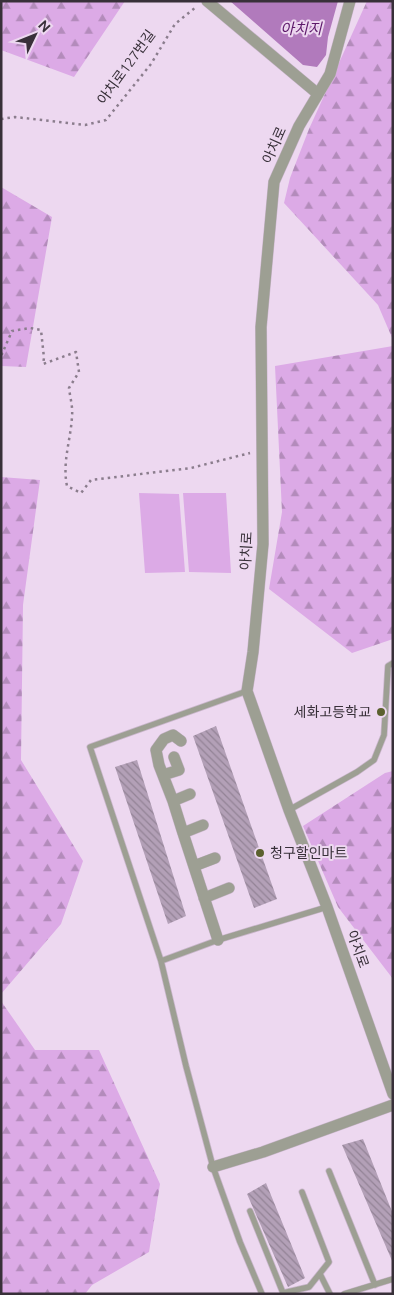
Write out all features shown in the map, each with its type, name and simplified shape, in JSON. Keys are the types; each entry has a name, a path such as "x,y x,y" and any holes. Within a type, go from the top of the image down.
{"street":[{"path":"207,1 318,94"},
{"name":"아치로","path":"350,1 330,74 299,126 274,182 261,327 263,544 253,652 247,691 393,1094"},
{"path":"181,741 173,735 164,739 156,750 159,765 173,801 218,940"},
{"path":"163,775 179,770 174,757"},
{"path":"173,801 190,794"},
{"path":"183,833 203,825"},
{"path":"194,866 215,858"},
{"path":"204,898 229,888"},
{"path":"213,1167 263,1152 393,1105"}],"lane":[{"path":"289,810 357,772 374,760 384,735 388,666 393,663"},
{"path":"247,691 90,747 161,961 213,1167 240,1242 262,1294"},
{"path":"161,961 218,940 326,907"},
{"path":"329,1171 375,1284"},
{"path":"250,1211 283,1293 309,1288 330,1262 302,1192"},
{"path":"320,1274 330,1294"},
{"path":"344,1294 393,1279"}],"path":[{"name":"아치로127번길","path":"1,119 15,117 85,126 106,120 151,64 175,24 196,7"},
{"path":"1,353 12,331 30,328 41,330 43,364 76,352 79,372 69,388 72,414 64,476 67,486 81,493 91,480 190,468 262,450"}],"green space":[{"path":"1,1 125,1 74,77 1,50"},
{"path":"367,1 393,1 393,340 378,305 284,203 290,178 309,129"},
{"path":"1,187 52,217 26,367 1,366"},
{"path":"393,346 393,639 352,653 269,589 282,512 275,366"},
{"path":"1,477 40,480 23,605 21,760 83,861 61,924 1,994"},
{"path":"139,493 179,494 185,572 145,573"},
{"path":"183,493 226,493 231,573 189,572"},
{"path":"393,771 393,979 338,907 303,826 385,773"},
{"path":"1,1001 35,1050 99,1050 160,1184 149,1252 92,1285 85,1294 1,1294"}],"water":[{"name":"아치지","path":"230,1 338,1 328,37 326,55 317,67 303,65"}],"building":[{"path":"216,726 277,899 254,908 193,736"},
{"path":"137,760 186,916 168,924 115,767"},
{"path":"363,1139 393,1214 393,1263 342,1145"},
{"path":"266,1183 305,1278 288,1287 247,1194"}],"place":[{"name":"세화고등학교","path":"381,712"},
{"name":"청구할인마트","path":"260,853"}]}
